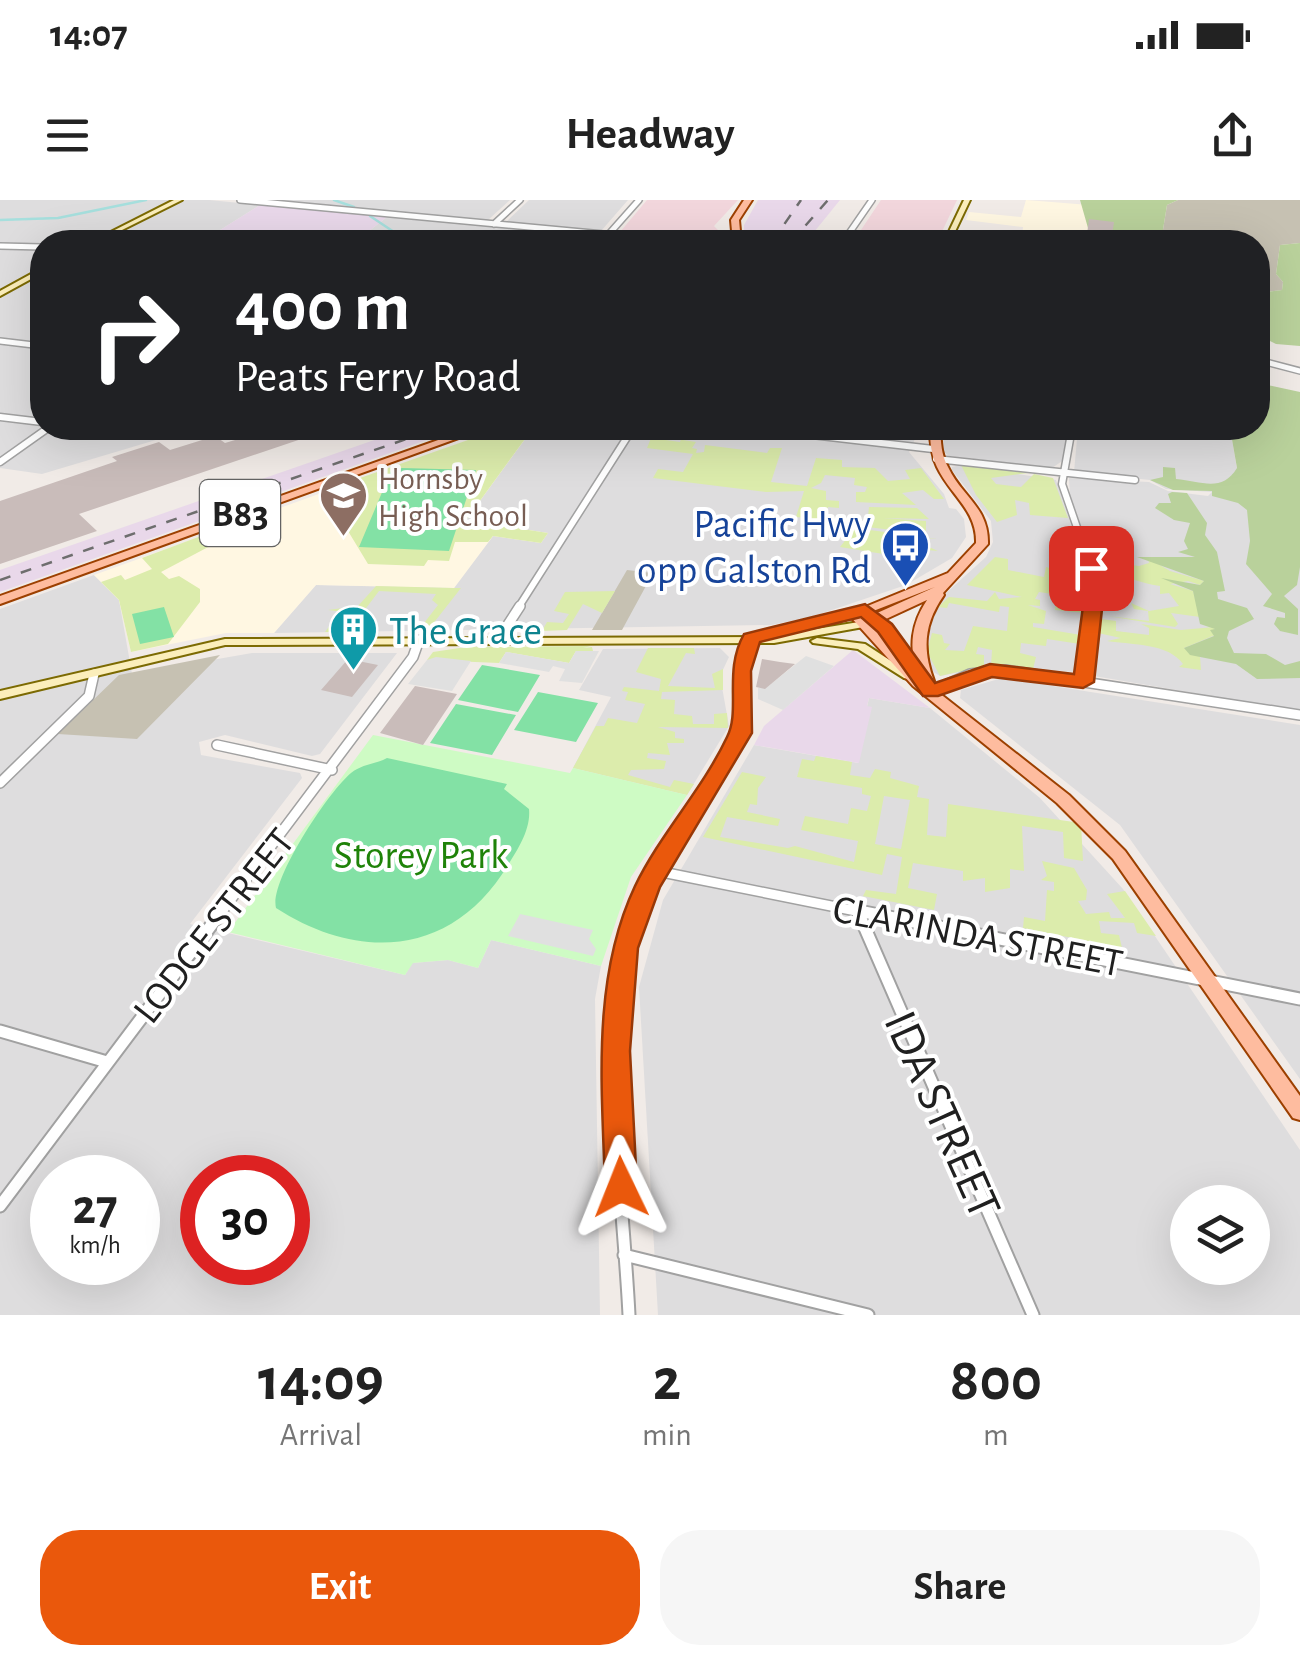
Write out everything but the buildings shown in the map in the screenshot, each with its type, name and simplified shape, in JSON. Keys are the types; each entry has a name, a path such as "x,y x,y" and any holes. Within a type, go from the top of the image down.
{"main road":[{"path":"118,230 179,200"},
{"path":"735,230 734,220 748,200"},
{"path":"953,230 968,200"},
{"path":"0,294 30,277"},
{"name":"B83","path":"0,600 447,440"},
{"path":"925,686 918,652 922,624 930,604 979,550 983,528 934,454 935,440"},
{"path":"774,640 865,617 953,577"},
{"path":"751,638 865,617"},
{"path":"865,617 925,686"},
{"path":"0,695 232,648 751,638 862,646 925,686 1076,810 1108,842 1300,1112"}],"street":[{"path":"240,200 560,230"},
{"path":"494,224 520,200"},
{"path":"612,230 639,200"},
{"path":"852,230 872,200"},
{"path":"0,246 30,247"},
{"path":"0,341 30,345"},
{"path":"1270,363 1300,372"},
{"path":"0,416 30,420"},
{"path":"0,462 31,440"},
{"path":"498,640 625,440"},
{"path":"836,440 1063,474 1136,480"},
{"path":"1070,440 1063,474 1094,591 1083,682"},
{"path":"630,1315 624,1255 618,996 631,928 657,871 741,733 740,671 751,638"},
{"name":"LODGE STREET","path":"0,1206 332,770 419,643"},
{"path":"925,686 990,671 1300,716"},
{"path":"0,783 89,696 94,674"},
{"path":"218,745 332,770"},
{"name":"CLARINDA STREET","path":"657,871 1300,999"},
{"name":"IDA STREET","path":"858,912 1033,1315"},
{"path":"0,1030 108,1062"},
{"path":"624,1255 868,1315"}],"shaded area":[{"path":"0,200 209,200 260,205 220,230 30,230 30,440 156,440 42,474 0,468"},
{"path":"274,200 510,200 488,220"},
{"path":"529,200 628,200 602,230 506,222"},
{"path":"647,200 738,200 714,226 718,230 622,230"},
{"path":"758,200 840,200 816,230 744,230"},
{"path":"881,200 957,200 943,230 861,230"},
{"path":"1026,200 1153,210 1154,230 1023,230 1023,227 966,220 969,212 1021,217"},
{"path":"1178,200 1300,200 1300,243 1280,245 1276,274 1283,282 1282,290 1270,292 1270,230 1163,230 1167,205"},
{"path":"260,205 387,217 370,230 220,230"},
{"path":"387,217 528,230 370,230"},
{"path":"374,440 426,440 0,592 0,570"},
{"name":"Hornsby High School","path":"469,440 524,440 466,520 548,533 541,543 493,536 454,588 316,585 274,633 226,633 131,652 119,600 94,575"},
{"path":"524,440 914,440 909,452 944,494 949,508 956,509 964,519 966,537 952,558 906,585 811,617 771,625 274,633 316,585 454,588 493,536 465,521"},
{"path":"944,440 1067,440 1065,459 1052,468 949,456 944,452"},
{"path":"1077,440 1232,440 1237,469 1300,475 1300,711 1094,676 1090,654 1096,628 1097,569 1070,496 1069,478 1149,482 1168,491 1208,496 1212,492 1166,489 1150,480 1074,472"},
{"path":"961,465 1056,480 1087,572 1076,672 991,666 940,676 927,668 922,648 935,603 986,557 993,542 991,521 952,470"},
{"path":"627,570 653,573 622,630 592,630"},
{"path":"94,575 119,600 132,674 252,653 397,653 320,754 312,756 225,735 199,742 201,755 300,773 302,778 190,924 405,975 412,963 448,960 478,968 491,940 601,966 595,999 600,1315 0,1315 0,609"},
{"path":"720,648 729,657 720,676 729,726 687,795 573,768 611,697 579,690 603,649"},
{"path":"853,650 930,708 869,698 867,706 872,707 859,763 754,745 764,726"},
{"path":"576,651 599,651 582,683 559,681 565,669 553,666 549,672 499,663 506,652 569,663"},
{"path":"220,655 137,739 58,734 119,675"},
{"path":"806,656 834,666 783,710 758,699 758,688 767,687"},
{"path":"436,657 471,661 452,691 408,684 427,660"},
{"path":"1002,678 1300,725 1300,1079 1120,825 960,698 961,690"},
{"path":"869,698 930,708 1040,798 1123,889 1300,1150 1300,1315 658,1315 639,987 663,900 754,745 858,763 871,707 867,707"},
{"path":"520,914 593,930 589,939 596,949 593,956 508,936"}],"green space":[{"path":"1080,200 1178,200 1167,205 1163,230 1089,230"},
{"path":"1300,243 1300,346 1270,341 1270,292 1282,290 1283,282 1276,274 1280,245"},
{"path":"1270,386 1300,392 1300,567 1297,585 1284,596 1298,609 1298,635 1280,631 1274,624 1277,617 1285,618 1285,613 1263,606 1272,594 1246,564 1250,541 1247,510 1238,503 1212,496 1212,491 1173,490 1150,480 1163,477 1163,467 1175,468 1176,479 1218,483 1237,468 1232,440 1270,440"},
{"path":"468,440 524,440 466,520 548,533 541,543 493,536 488,542 455,542 449,561 428,560 424,566 368,564 348,531 350,518 345,513 328,518 351,509 326,490"},
{"path":"650,440 696,442 692,448 697,449 696,453 704,452 705,445 767,453 770,448 782,448 771,482 807,486 816,458 842,460 842,467 875,468 888,481 910,479 905,470 921,468 944,499 934,499 923,490 902,493 916,505 856,502 856,492 865,492 867,487 854,485 855,478 825,475 821,483 811,488 826,491 826,500 839,501 839,508 828,507 824,520 796,517 804,491 766,492 653,478 658,469 683,472 693,454 647,448"},
{"path":"961,465 1028,473 991,478 996,484 1021,487 1034,474 1053,478 1068,518 1030,515 1029,503 1015,500 1017,515 997,522 976,495"},
{"path":"476,470 449,551 359,547 391,471"},
{"path":"1187,493 1207,523 1205,535 1217,552 1225,591 1217,592 1218,599 1247,608 1254,619 1229,631 1227,638 1234,653 1266,654 1285,665 1300,661 1300,678 1257,679 1236,664 1190,655 1184,648 1214,636 1210,630 1215,629 1200,624 1193,591 1161,578 1200,585 1204,581 1137,557 1195,557 1178,552 1188,549 1184,541 1190,523 1174,520 1155,508 1159,503 1171,503 1168,494"},
{"path":"869,507 917,508 929,519 883,518 926,521 926,534 867,527"},
{"path":"855,528 937,539 924,538 922,544 938,551 905,548 902,557 840,547"},
{"path":"201,536 212,545 161,572 169,579 179,576 200,589 200,602 168,644 131,652 119,600 101,582 121,575 125,580 152,569 142,558"},
{"path":"995,557 1008,559 1008,570 1044,577 1046,567 1087,578 1086,586 1068,587 1086,592 1085,613 1055,610 1056,600 1064,601 1065,596 1039,592 1035,599 1040,600 1040,606 1028,605 1046,611 1044,624 1033,623 1033,627 1081,635 1080,644 1047,639 1046,646 1021,643 1020,653 1036,657 1033,669 991,666 992,650 978,647 976,654 984,655 984,666 940,676 927,652 932,633 942,635 944,643 950,644 945,650 964,651 973,626 1007,631 1009,607 1000,606 999,612 949,603 947,608 938,607 949,597 987,601 995,592 999,599 1022,597 967,585"},
{"path":"1148,558 1170,571 1204,581 1200,585 1188,581 1170,584 1193,591 1200,617 1171,613 1178,624 1175,627 1108,616 1149,621 1148,611 1134,609 1131,603 1149,611 1179,606 1169,593 1160,594 1160,586 1101,571 1098,561 1139,566 1149,563"},
{"path":"376,586 461,588 432,625 434,631 407,631 421,627 438,605 432,600 436,594 379,591 348,632 325,632 331,624 342,626 352,613 328,610 358,606"},
{"path":"615,591 602,613 583,604 567,630 542,631 547,622 563,623 569,614 554,611 565,592"},
{"path":"164,607 174,637 140,644 132,614"},
{"path":"1101,619 1116,621 1116,631 1149,635 1149,628 1141,624 1181,630 1214,627 1215,635 1184,648 1200,657 1201,670 1179,667 1183,664 1168,652 1107,641 1121,638 1098,633"},
{"path":"591,646 583,648 592,647 593,651 576,651 569,663 506,652 499,663 427,660 433,652 466,647"},
{"path":"648,648 694,648 695,654 686,653 668,686 715,688 712,674 723,669 723,690 662,692 661,699 675,700 674,714 692,716 693,724 714,724 714,714 727,713 728,728 658,727 675,732 675,738 684,739 684,743 667,743 670,755 648,753 647,758 666,761 664,769 631,770 628,775 670,787 674,780 694,784 687,795 573,768 596,726 604,726 608,718 637,723 645,704 625,700 628,692 622,691 624,687 659,691 661,679 636,672"},
{"path":"482,665 540,675 518,712 458,700"},
{"path":"538,692 598,703 576,742 514,730"},
{"path":"456,704 516,715 492,755 430,743"},
{"name":"Storey Park","path":"373,735 570,773 573,768 687,795 631,877 601,966 491,940 478,968 448,960 413,963 405,975 228,932"},
{"path":"816,756 852,762 850,775 870,778 875,769 919,786 917,797 929,799 927,835 946,837 948,804 1081,823 1083,861 1064,858 1063,832 1022,826 1024,871 1010,869 1010,888 985,892 985,878 963,881 963,871 913,863 908,888 937,894 934,910 863,896 866,890 896,894 902,857 887,854 882,875 703,837 742,772 766,777 758,788 757,805 750,804 747,812 780,819 778,826 727,817 720,837 795,846 854,862 858,841 801,830 805,816 848,824 851,808 867,811 871,796 862,794 862,788 797,777 802,759 814,761","holes":["884,796 910,800 901,849 875,844"]},
{"path":"387,758 507,784 504,789 529,809 520,846 486,895 461,917 433,933 404,941 341,937 308,926 276,908 276,895 291,858 329,798 355,770"},
{"path":"1042,861 1074,868 1087,890 1086,900 1078,901 1086,914 1109,912 1111,918 1125,918 1107,894 1125,891 1156,936 1137,933 1134,923 1099,921 1101,933 1119,935 1122,948 1023,928 1024,917 1045,921 1047,890 1054,891 1054,882 1041,880 1047,876"}],"waterway":[{"path":"0,220 58,218 146,200"},
{"path":"334,200 354,207"},
{"path":"370,216 391,230"}],"railway":[{"path":"780,230 801,200"},
{"path":"802,230 828,200"},
{"path":"0,580 403,440"}],"place":[{"name":"Hornsby High School","path":"343,538"},
{"name":"Pacific Hwy opp Galston Rd","path":"906,588"},
{"name":"The Grace","path":"354,672"}],"route":[{"path":"621,1187 616,1051 625,948 648,886 744,726 740,671 751,638 837,620 865,610 885,628 927,681 930,692 970,674 1005,670 1083,682 1094,591 1091,568"}]}
